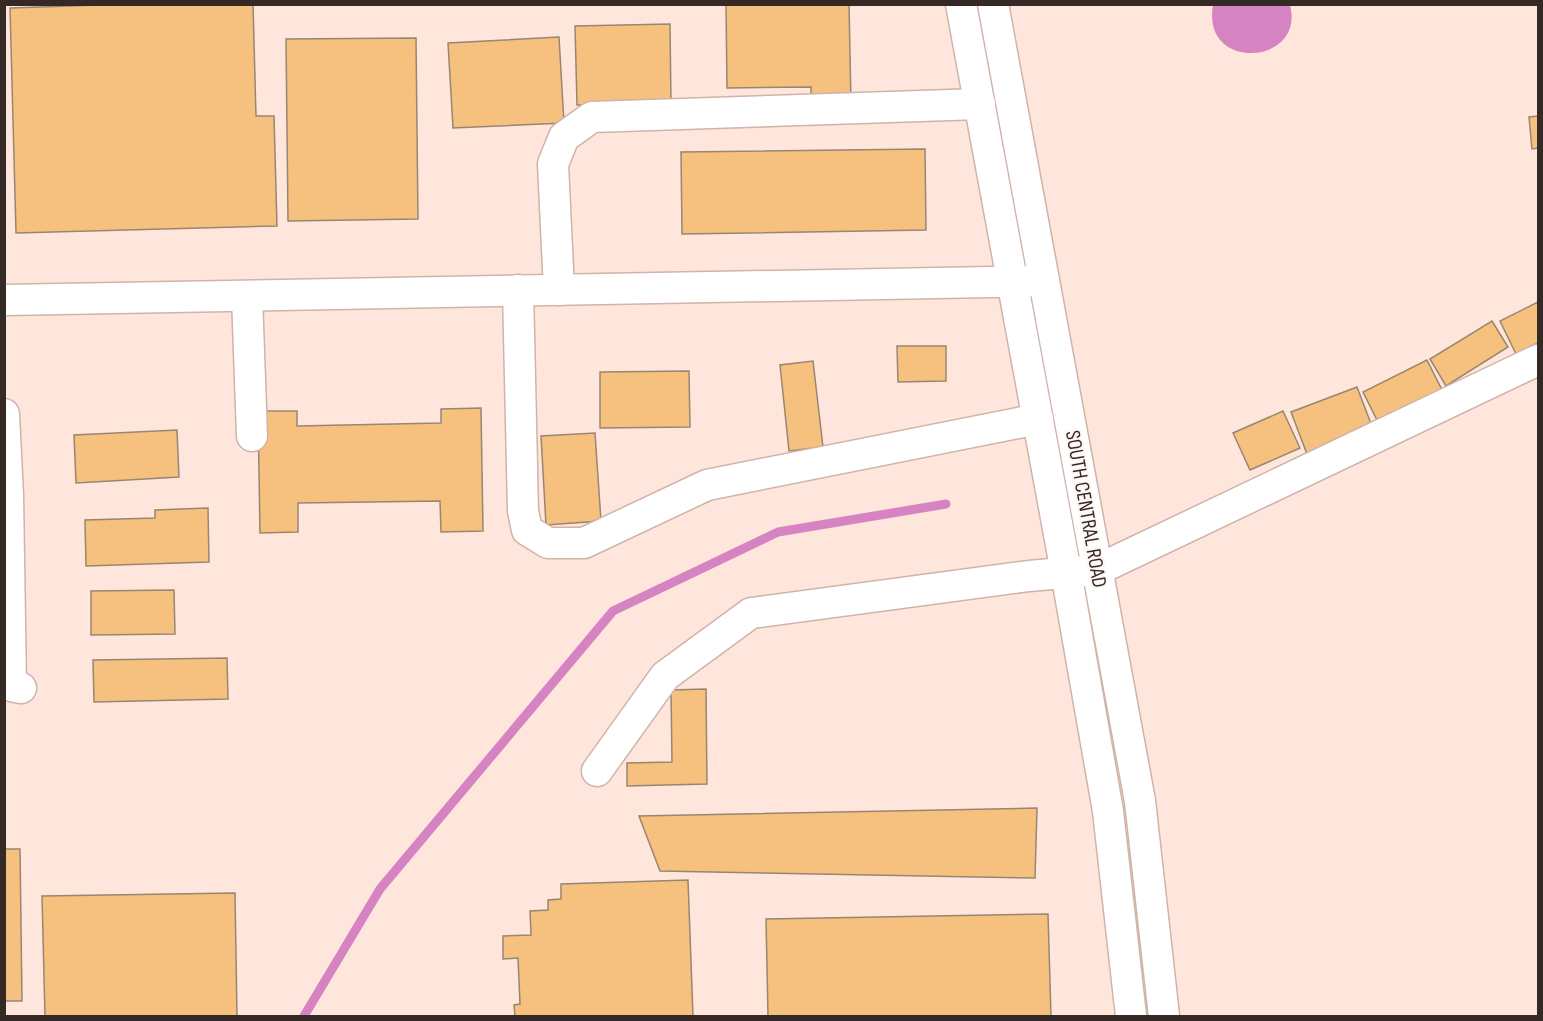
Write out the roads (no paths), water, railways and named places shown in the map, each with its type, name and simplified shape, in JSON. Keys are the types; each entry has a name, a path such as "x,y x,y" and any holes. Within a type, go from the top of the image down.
{"street":[{"name":"SOUTH CENTRAL ROAD","path":"961,4 1108,811 1131,1017"},
{"name":"SOUTH CENTRAL ROAD","path":"993,4 1140,801 1164,1017"},
{"path":"559,290 553,164 564,137 592,117 980,104"},
{"path":"4,300 1044,281"},
{"path":"518,290 524,511 527,530 548,543 584,543 707,485 1038,419"},
{"path":"247,296 252,436"},
{"path":"597,771 665,676 751,614 1066,572 1097,570 1539,360"},
{"path":"4,414 8,495 11,686 21,688 4,699"}],"waterway":[{"path":"304,1016 380,889 613,611 778,532 946,504"}]}
